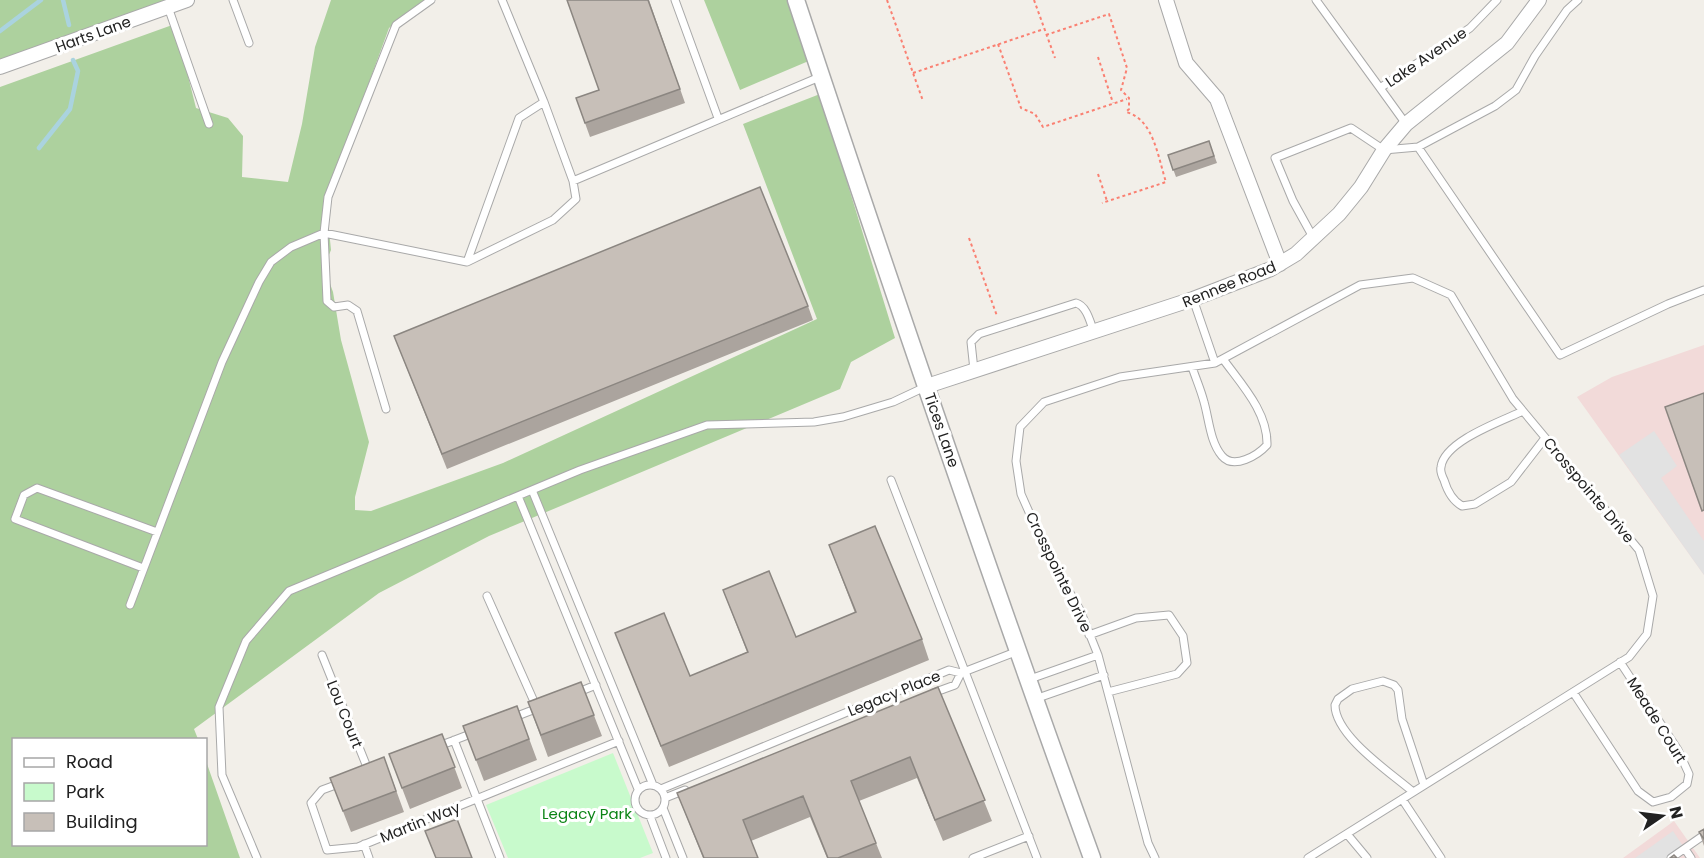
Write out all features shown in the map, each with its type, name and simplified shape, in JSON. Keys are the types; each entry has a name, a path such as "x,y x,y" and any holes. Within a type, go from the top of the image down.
{"street":[{"name":"Harts Lane","path":"0,67 186,0"},
{"name":"Tices Lane","path":"796,0 1018,651 1092,858"},
{"path":"1166,0 1186,63 1216,99 1280,264"},
{"name":"Rennee Road","path":"927,386 1193,299 1271,270 1296,254 1339,214 1361,187 1384,150 1406,124 1507,43 1539,0"}],"lane":[{"path":"233,0 249,43"},
{"path":"386,409 357,311 348,305 334,307 327,301 324,233 328,197 396,26 432,0"},
{"path":"130,605 222,362 259,282 271,262 291,247 324,233 467,262 553,220 576,199 573,180 544,102 502,0"},
{"path":"675,0 718,118"},
{"name":"Lake Avenue","path":"1316,0 1406,124"},
{"name":"Lake Avenue","path":"1380,88 1470,28 1497,0"},
{"path":"1314,239 1293,201 1275,158 1351,128 1384,150 1418,147 1495,106 1516,90 1535,56 1567,10 1578,0"},
{"path":"168,7 208,124"},
{"path":"573,180 822,76"},
{"path":"467,262 519,118 544,102"},
{"path":"1418,147 1560,356 1668,304 1704,290"},
{"name":"Crosspointe Drive","path":"1155,858 1148,843 1098,655 1080,610 1049,557 1021,494 1016,461 1020,427 1044,402 1120,377 1215,363 1360,285 1413,278 1451,296 1513,399 1639,550 1653,596 1647,634 1629,657 1308,858"},
{"path":"1193,299 1215,363"},
{"path":"974,370 972,340 979,334 1001,327 1079,303 1084,308 1094,332"},
{"path":"1192,367 1220,455 1238,461 1261,451 1267,445 1267,437 1264,421 1223,359"},
{"path":"257,858 222,775 219,707 246,641 289,591 580,470 707,425 814,422 843,417 893,402 927,386"},
{"path":"1523,411 1456,444 1443,460 1441,473 1446,486 1458,504 1462,506 1475,504 1511,482 1545,438"},
{"path":"891,480 963,672 1037,858"},
{"path":"143,568 15,519 24,495 37,488 157,532"},
{"path":"532,490 653,785"},
{"path":"518,496 638,789 635,798 637,808 650,816 663,808"},
{"path":"488,596 537,709"},
{"path":"1089,635 1136,618 1169,615 1183,636 1187,663 1177,674 1108,692"},
{"path":"963,672 1018,651"},
{"name":"Lou Court","path":"322,655 369,772"},
{"path":"1028,679 1098,655"},
{"path":"588,665 602,660"},
{"name":"Meade Court","path":"1573,692 1638,791 1653,802 1671,797 1687,784 1689,774 1678,750 1620,662"},
{"name":"Legacy Place","path":"661,789 949,670 963,672 955,685 922,697"},
{"path":"1035,699 1104,675"},
{"path":"1413,792 1360,748 1339,723 1335,705 1346,692 1383,681 1394,685 1398,690 1402,719 1424,785"},
{"path":"566,697 596,685"},
{"path":"506,720 547,705"},
{"path":"433,748 485,728"},
{"path":"454,740 500,858"},
{"name":"Martin Way","path":"350,780 322,790 311,803 327,850 358,847 619,741"},
{"path":"359,776 379,768"},
{"path":"638,789 653,785 661,789 665,798 663,808 683,858"},
{"path":"665,798 697,786"},
{"path":"1402,799 1441,858"},
{"path":"650,816 666,858"},
{"path":"1347,834 1367,858"},
{"path":"1671,858 1704,835"},
{"path":"973,858 1029,836"},
{"path":"364,844 369,858"},
{"path":"1684,849 1691,858"}],"path":[{"path":"887,0 923,101"},
{"path":"1034,0 1055,58"},
{"path":"1046,35 1109,14 1127,68 1121,90 1129,98 1129,109 1126,112 1145,123 1150,132 1166,182 1102,203"},
{"path":"913,73 1044,29"},
{"path":"998,44 1021,108 1035,114 1043,127 1129,98"},
{"path":"1098,57 1113,104"},
{"path":"1098,174 1107,201"},
{"path":"969,238 1001,327"}],"shaded area":[{"path":"1704,345 1704,575 1577,397 1612,377"},
{"path":"1654,431 1677,466 1661,478 1704,541 1704,575 1619,455"},
{"path":"1674,821 1700,858 1623,858"},
{"path":"1673,831 1685,849 1671,858 1635,858"}],"green space":[{"path":"0,0 186,0 0,67"},
{"path":"331,0 425,0 389,28 326,200 331,250 324,267 333,292 341,340 369,442 355,497 355,510 371,511 503,463 817,319 743,124 820,94 895,338 851,362 840,389 489,536 379,593 194,729 198,738 12,738 12,846 207,846 207,764 240,858 0,858 0,87 175,24 196,108 228,118 243,136 242,177 288,182 302,124 315,47"},
{"path":"704,0 789,0 811,60 740,90"},
{"name":"Legacy Park","path":"613,753 653,853 640,858 508,858 486,805"}],"building":[{"path":"567,0 648,0 680,89 585,123 576,98 599,90"},
{"path":"1209,141 1214,156 1173,170 1168,155"},
{"path":"760,187 808,306 442,454 394,336"},
{"path":"1704,393 1704,510 1702,511 1665,407"},
{"path":"875,526 922,639 661,746 615,633 664,613 690,676 748,652 723,590 769,571 796,637 856,612 829,545"},
{"path":"581,682 594,715 541,735 528,702"},
{"path":"938,687 985,800 935,820 910,757 851,781 876,843 838,858 828,858 803,796 743,820 758,858 704,858 677,793"},
{"path":"517,706 529,739 476,760 463,726"},
{"path":"442,734 455,767 402,788 389,754"},
{"path":"384,757 396,791 343,811 330,778"},
{"path":"457,819 472,858 436,858 425,831"},
{"path":"1704,829 1704,839 1699,832"}],"waterway":[{"path":"0,31 41,0"},
{"path":"63,0 69,25"},
{"path":"39,148 70,109 78,71 73,60"}]}
